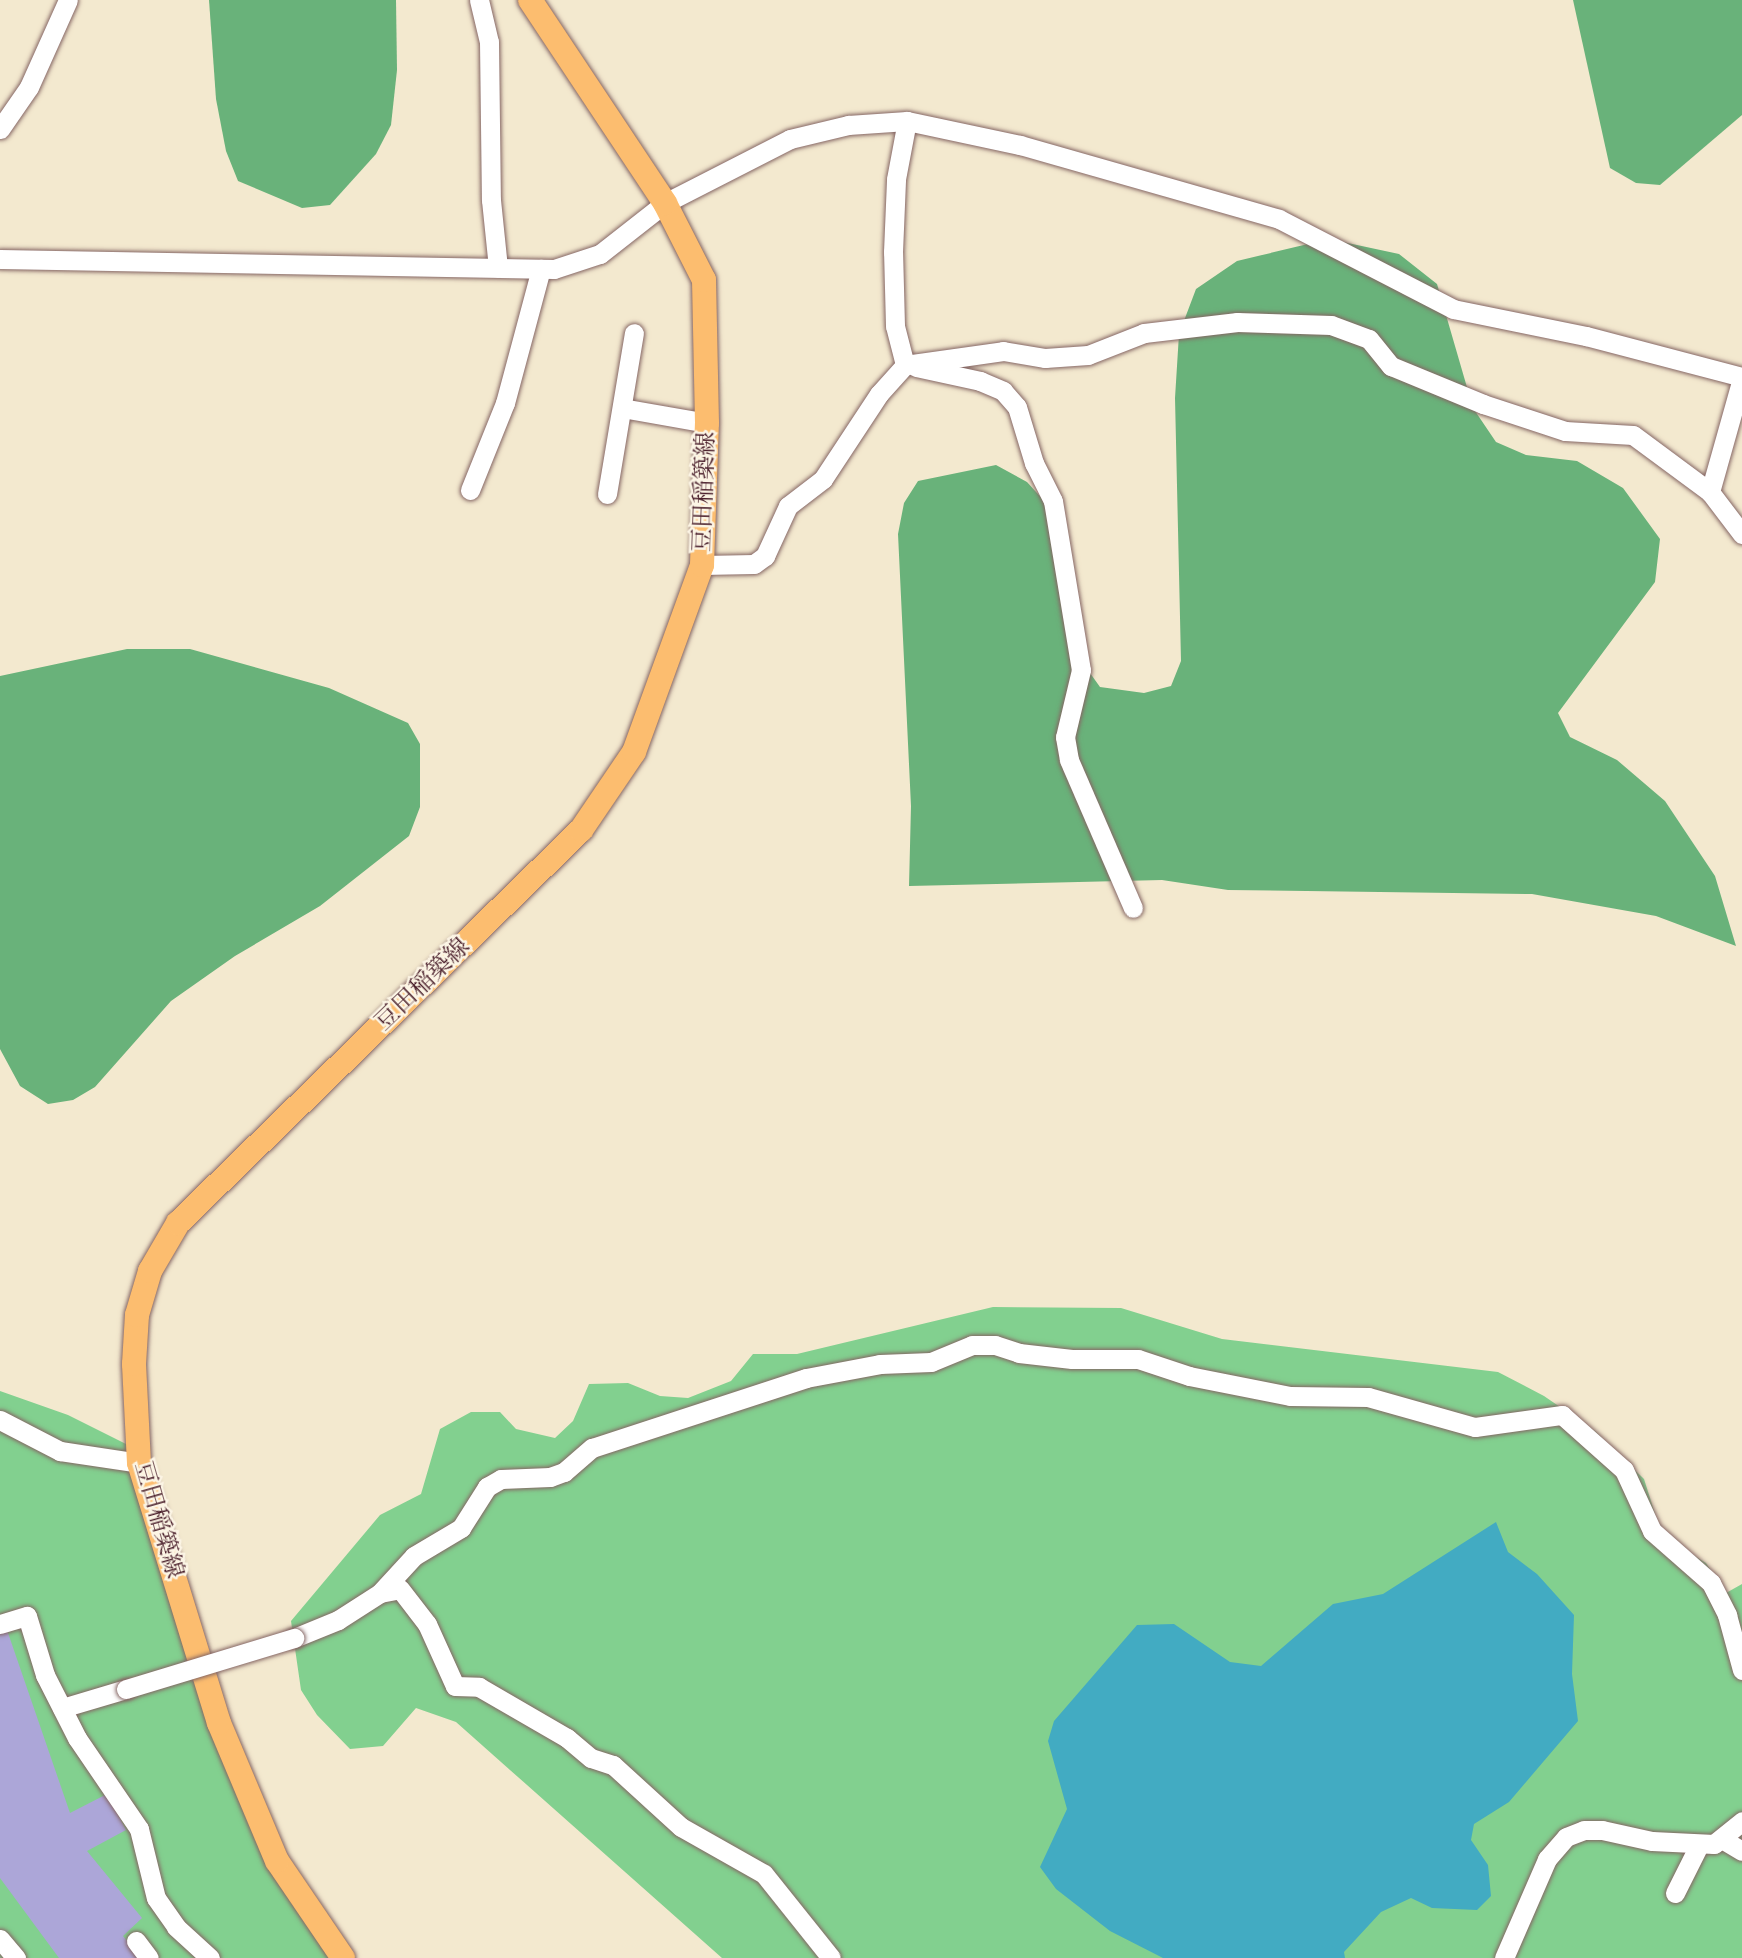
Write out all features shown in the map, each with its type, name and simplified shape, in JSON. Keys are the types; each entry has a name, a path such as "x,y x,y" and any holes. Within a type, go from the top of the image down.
{"main road":[{"name":"豆田稲築線","path":"343,1958 277,1861 219,1723 139,1463 137,1315 150,1271 178,1223 581,830 634,752 702,565 707,423 704,280 665,204 530,0"}],"street":[{"path":"0,129 29,88 68,0"},
{"path":"480,0 489,42 491,200 498,268"},
{"path":"0,259 541,269 579,265 600,254 665,204 790,139 848,125 907,121 1020,145 1279,219 1453,309 1586,336 1742,377 1710,492"},
{"path":"905,365 894,327 893,238 896,179 907,121"},
{"path":"470,490 505,404 541,269"},
{"path":"702,565 754,564 765,556 788,506 823,479 879,394 905,365 1003,351 1045,358 1088,355 1169,328 1193,330 1237,322 1331,325 1369,339 1391,366 1483,404 1565,431 1633,435 1710,492 1742,534"},
{"path":"607,494 634,333"},
{"path":"905,365 980,381 1003,391 1017,407 1034,463 1053,501 1081,670 1066,725 1069,760 1133,908"},
{"path":"622,408 707,423"},
{"path":"62,1708 294,1638 338,1620 380,1593 414,1556 461,1528 487,1487 501,1479 550,1477 564,1472 592,1448 806,1378 880,1364 931,1362 972,1345 995,1345 1019,1353 1072,1359 1138,1359 1189,1376 1290,1396 1368,1397 1475,1427 1562,1415 1624,1470 1652,1531 1711,1583 1727,1615 1742,1670"},
{"path":"0,1420 60,1451 139,1463"},
{"path":"380,1593 400,1589 415,1605 455,1686 479,1687 567,1738 591,1758 613,1765 681,1827 764,1874 831,1958"},
{"path":"0,1624 27,1616 45,1675 62,1708 139,1829 156,1898 176,1927 209,1958"},
{"path":"1504,1958 1548,1859 1566,1837 1584,1830 1602,1830 1699,1845 1722,1839 1742,1821"},
{"path":"1722,1839 1742,1852"},
{"path":"1675,1893 1699,1845"},
{"path":"0,1939 16,1958"},
{"path":"136,1941 149,1958"}],"green space":[{"path":"209,0 396,0 397,70 391,125 376,154 330,205 302,208 238,181 226,151 216,99"},
{"path":"1573,0 1742,0 1742,115 1660,185 1636,183 1610,168"},
{"path":"1329,239 1399,254 1437,284 1473,408 1496,442 1526,455 1577,461 1623,488 1660,539 1655,582 1558,713 1570,737 1617,760 1665,801 1715,876 1736,946 1656,916 1532,894 1228,890 1162,880 909,886 911,806 898,534 904,503 918,481 996,465 1027,482 1057,515 1085,666 1100,687 1144,693 1171,686 1181,661 1175,398 1179,334 1196,289 1237,261"},
{"path":"127,649 190,649 329,688 408,723 420,744 420,807 409,836 320,906 235,956 171,1001 95,1087 73,1100 48,1104 20,1086 0,1049 0,676"},
{"path":"993,1307 1121,1308 1222,1339 1498,1372 1544,1396 1595,1431 1644,1479 1657,1520 1671,1541 1706,1563 1726,1593 1742,1584 1742,1958 722,1958 456,1722 416,1708 383,1746 350,1749 317,1715 301,1690 291,1621 380,1515 421,1494 440,1429 471,1412 500,1412 516,1429 555,1438 573,1421 589,1384 628,1383 660,1396 688,1398 731,1381 753,1354 797,1354"},
{"path":"0,1391 68,1415 130,1446 207,1708 332,1958 0,1958"}],"water":[{"path":"1496,1522 1508,1552 1537,1574 1574,1615 1572,1674 1578,1721 1509,1802 1474,1824 1471,1840 1488,1865 1491,1896 1477,1910 1432,1908 1411,1898 1381,1912 1344,1952 1345,1958 1163,1958 1110,1931 1056,1889 1040,1867 1067,1809 1048,1741 1054,1721 1137,1625 1174,1624 1230,1662 1261,1666 1333,1604 1383,1594"}],"building":[{"path":"7,1630 70,1813 107,1794 126,1830 87,1851 142,1918 123,1936 141,1958 59,1958 0,1878 0,1632"}]}
